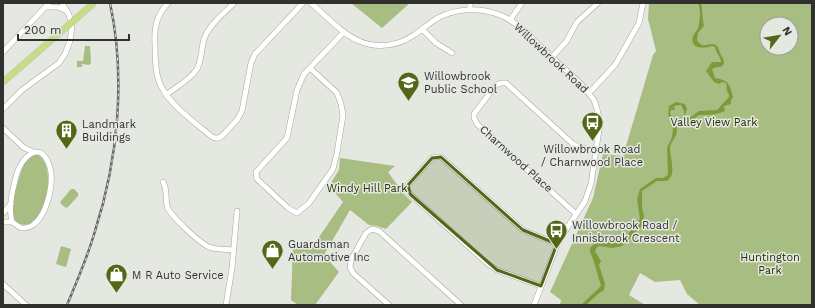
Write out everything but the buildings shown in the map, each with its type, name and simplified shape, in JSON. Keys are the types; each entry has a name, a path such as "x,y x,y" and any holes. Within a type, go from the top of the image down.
{"main road":[{"path":"3,82 94,3"}],"street":[{"path":"3,109 22,90 59,63 66,54 72,26 68,12 62,3"},
{"path":"168,3 158,16 154,32 157,75 160,85 166,95 215,138 222,136 242,112 254,54 303,3"},
{"path":"166,95 195,71 200,63 203,43 207,33 213,24 234,3"},
{"name":"Willowbrook Road","path":"311,3 344,32 362,42 384,46 402,42 446,14 470,10 492,13 510,20 523,30 589,93 596,104 600,127 590,190 585,201 561,235 534,305"},
{"path":"470,3 470,10"},
{"path":"510,20 522,3"},
{"path":"552,57 566,42 577,22 598,3"},
{"path":"589,93 615,65 639,23 643,3"},
{"path":"3,52 47,4 68,12"},
{"path":"422,29 436,43 452,53"},
{"path":"310,68 337,93 343,115 333,170 308,203 297,213 288,208 257,179 255,175 258,169 287,138 297,90 304,74 344,32"},
{"name":"Charnwood Place","path":"576,214 477,124 474,114 495,87 500,83 508,84 573,144 578,147 596,151"},
{"path":"3,128 23,147 33,152 42,154 48,161 51,181 46,204 35,224 22,228 12,222 3,222"},
{"path":"12,222 10,215 11,204 17,175 26,154 23,147"},
{"path":"25,158 33,152"},
{"path":"541,286 496,270 488,264 410,194 408,185 432,158 441,157 523,230 557,244"},
{"path":"163,182 167,190 167,207 172,216 210,248 234,250"},
{"path":"3,213 11,204"},
{"path":"226,305 230,289 237,211"},
{"path":"389,305 353,273 350,267 351,260 366,233 372,229 379,231 461,305"},
{"path":"3,284 26,305"}],"highlighted area":[{"path":"441,157 523,230 557,244 541,286 497,270 410,194 408,185 432,158"}],"green space":[{"path":"351,3 410,3 382,28"},
{"name":"Valley View Park","path":"649,3 812,3 812,305 700,305 687,294 680,280 655,282 640,273 629,295 645,305 560,305 561,300 550,292 593,198 603,154 623,156 653,55 656,51 648,19"},
{"path":"85,46 90,46 91,63 89,65 82,64 82,67 77,67 77,61 83,61"},
{"path":"37,154 44,161 47,172 48,184 46,197 42,209 36,218 29,224 21,224 15,220 12,213 15,193 20,175 28,157"},
{"name":"Windy Hill Park","path":"340,158 395,166 388,172 403,193 412,202 386,229 369,225 350,210 324,255 339,272 315,305 298,305 291,300 293,245 313,246 343,202 329,186 339,170"},
{"path":"71,189 74,189 78,193 78,196 66,208 60,203"},
{"path":"61,246 71,249 66,267 56,264"}],"shaded area":[{"path":"698,3 701,3 704,26 698,33 697,40 702,45 714,44 718,47 724,64 721,67 712,69 715,78 728,83 733,97 731,104 724,106 725,111 699,115 693,120 686,122 681,105 674,106 675,110 671,110 670,113 676,123 677,128 676,135 670,145 672,174 667,181 657,181 642,191 642,208 644,216 642,226 622,246 612,248 597,247 595,251 601,261 599,265 605,284 604,290 586,305 581,305 601,286 590,248 601,242 621,243 640,219 637,199 640,189 656,178 663,178 668,175 667,148 672,137 673,128 668,114 669,106 676,102 685,104 687,109 685,115 688,119 699,111 717,110 729,97 726,89 726,83 722,82 719,84 714,82 706,71 712,62 721,62 715,47 712,46 701,48 695,46 692,40 698,28 700,19 700,9"}],"railway":[{"path":"67,305 86,259 95,231 103,204 114,147 117,118 118,60 110,3"}],"place":[{"name":"Willowbrook Public School","path":"408,102"},
{"name":"Willowbrook Road / Charnwood Place","path":"592,142"},
{"name":"Landmark Buildings","path":"67,150"},
{"name":"Willowbrook Road / Innisbrook Crescent","path":"557,250"},
{"name":"Guardsman Automotive Inc","path":"272,270"},
{"name":"M R Auto Service","path":"116,294"}],"park label":[{"name":"Huntington Park","path":"770,263"}]}
